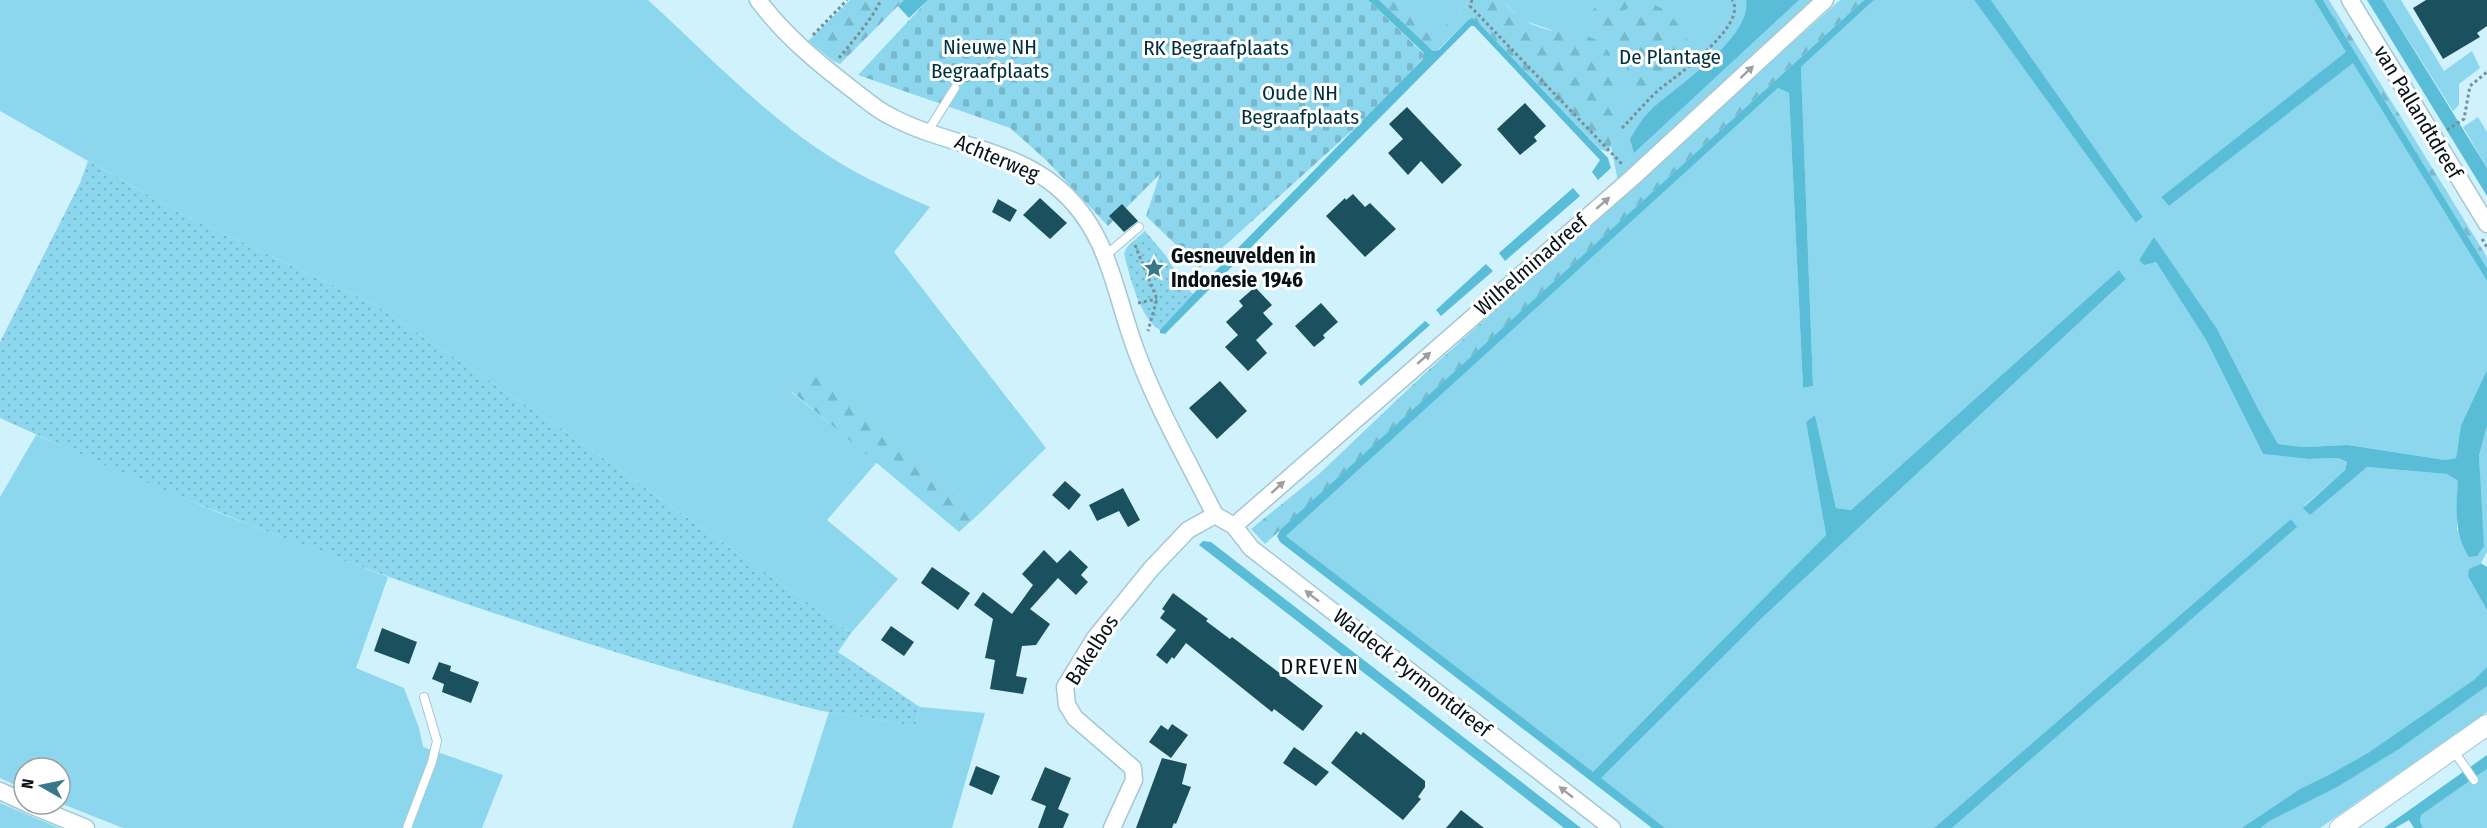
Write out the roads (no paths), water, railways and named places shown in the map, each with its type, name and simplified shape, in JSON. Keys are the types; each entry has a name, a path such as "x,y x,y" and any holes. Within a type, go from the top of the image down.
{"street":[{"name":"Achterweg","path":"758,0 773,20 800,48 890,116 981,149 1044,177 1080,209 1095,231 1106,255 1138,357 1215,515"},
{"name":"Wilhelminadreef","path":"1234,526 1632,178 1826,0"},
{"name":"van Pallandtdreef","path":"2350,0 2487,224"},
{"name":"Waldeck Pyrmontdreef","path":"1215,515 1234,526 1251,548 1612,828"},
{"name":"Bakelbos","path":"1112,828 1134,780 1133,768 1075,718 1067,705 1065,687 1095,638 1151,569 1188,530 1215,515"},
{"path":"2340,828 2457,757 2487,725"},
{"path":"57,816 86,828"}],"lane":[{"path":"928,131 955,88"},
{"path":"1106,255 1139,227"},
{"path":"407,828 432,762 436,741 424,697"},
{"path":"2457,757 2474,780"}],"place":[{"name":"Gesneuvelden in Indonesie 1946","path":"1154,268"}],"district":[{"name":"DREVEN","path":"1320,666"}],"park label":[{"name":"RK Begraafplaats","path":"1216,48"},
{"name":"De Plantage","path":"1670,57"},
{"name":"Nieuwe NH Begraafplaats","path":"990,59"},
{"name":"Oude NH Begraafplaats","path":"1300,105"}]}
